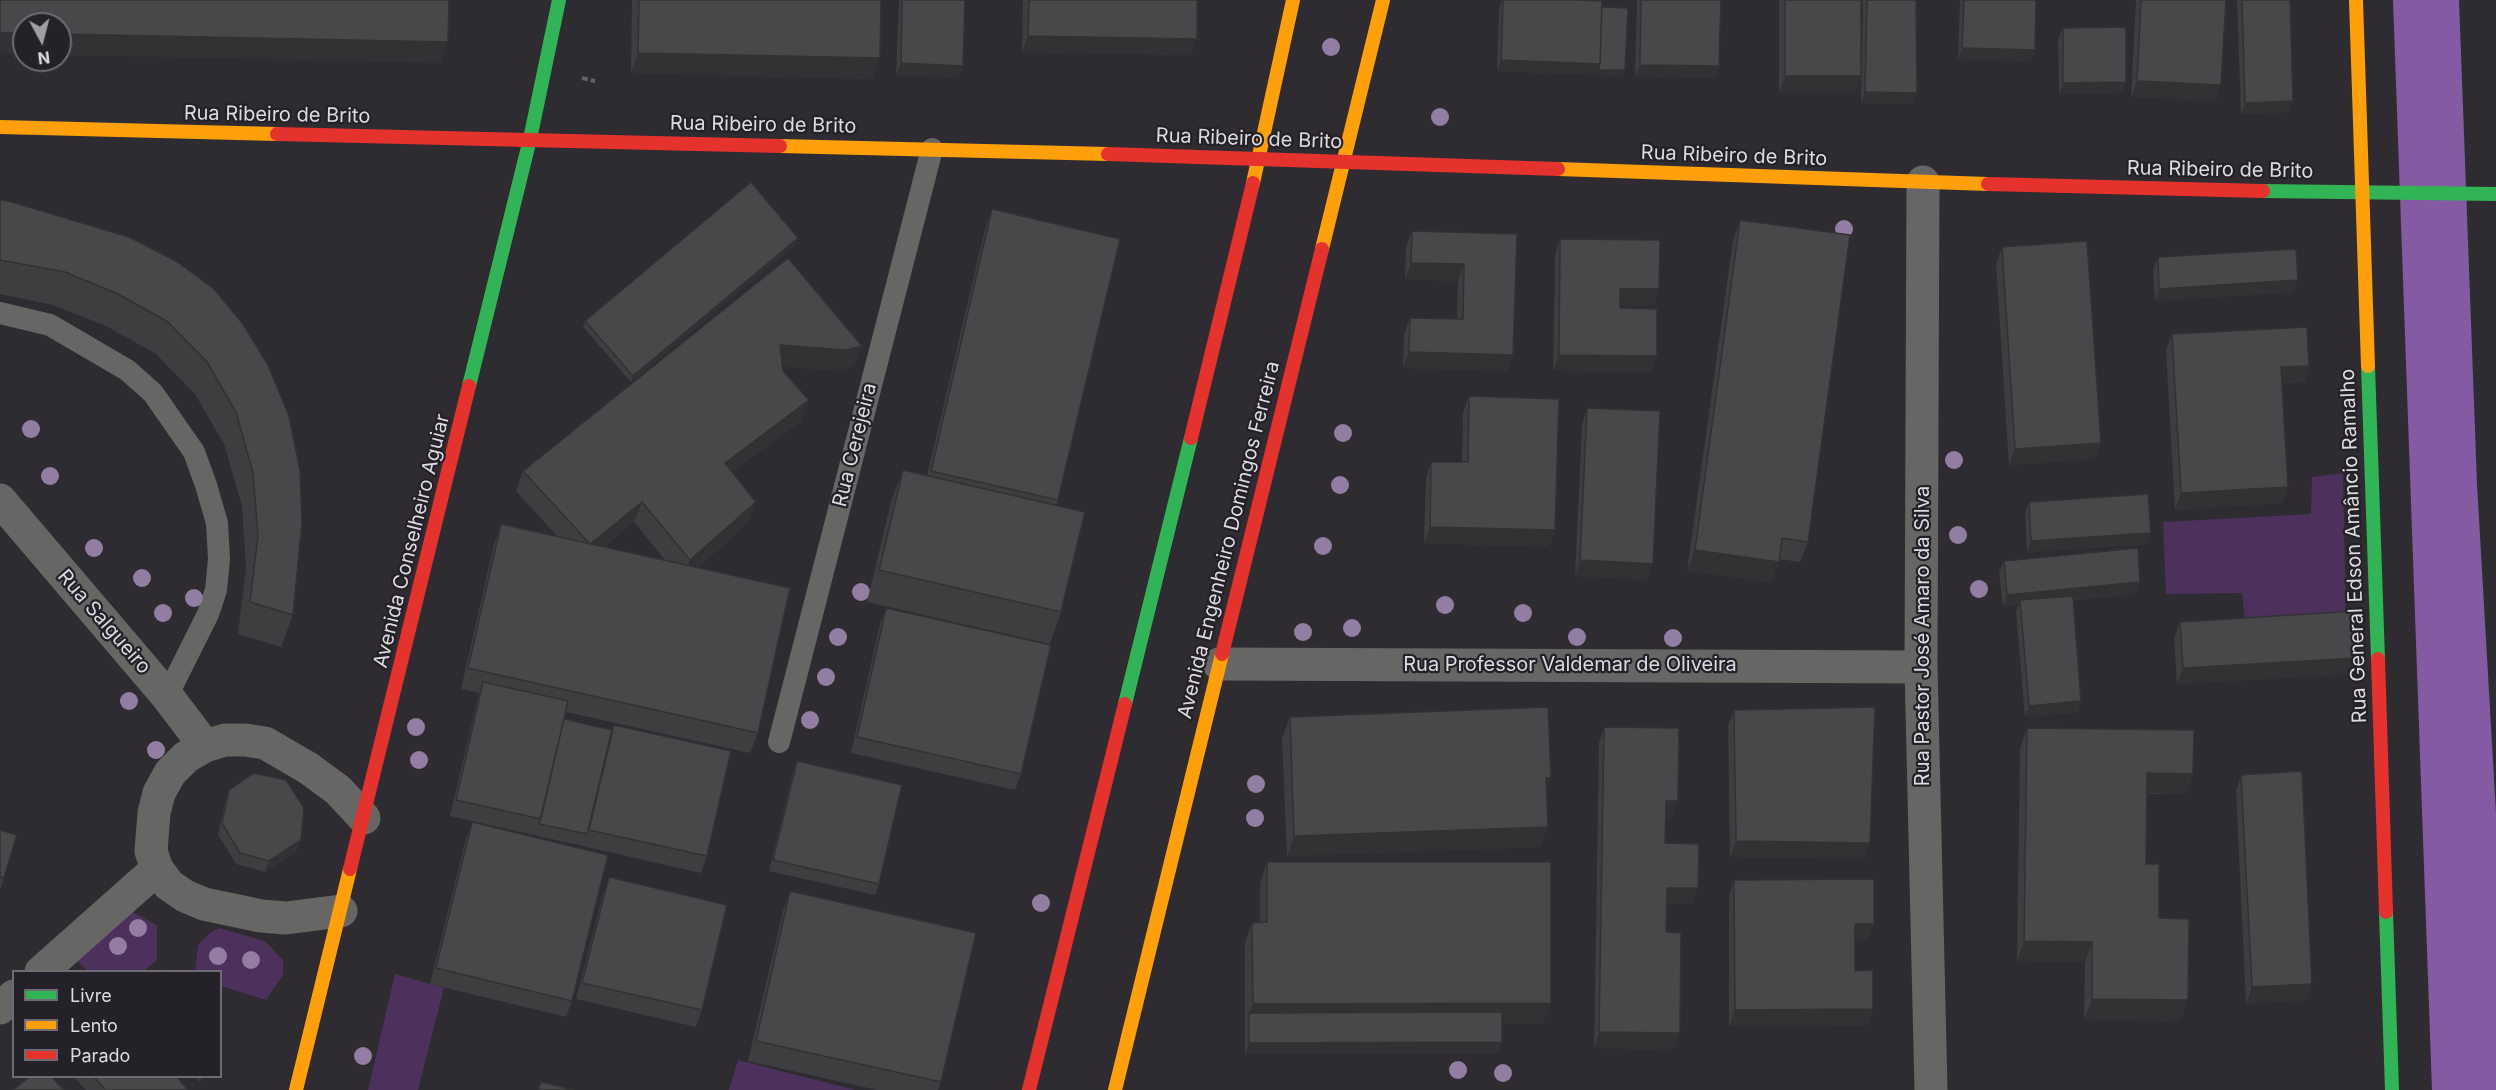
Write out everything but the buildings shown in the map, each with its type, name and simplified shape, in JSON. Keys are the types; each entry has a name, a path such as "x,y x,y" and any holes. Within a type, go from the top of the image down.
{"main road":[{"name":"Avenida Conselheiro Aguiar","path":"296,1090 342,911 530,139 559,0"},
{"path":"1029,1090 1259,158 1293,0"},
{"name":"Avenida Engenheiro Domingos Ferreira","path":"1115,1090 1383,0"},
{"name":"Rua General Edson Amâncio Ramalho","path":"2356,0 2392,1090"},
{"name":"Rua Ribeiro de Brito","path":"0,127 1259,158 1923,182 2494,194"}],"street":[{"name":"Rua Pastor José Amaro da Silva","path":"1923,182 1921,667 1931,1090"},
{"name":"Rua Salgueiro","path":"0,501 167,696 205,746"},
{"name":"Rua Professor Valdemar de Oliveira","path":"1219,664 1921,667"},
{"path":"342,911 286,918 261,916 185,896 169,885 157,869 151,851 159,793 170,773 186,757 205,746 225,740 245,740 265,743 286,754 338,790 364,818"},
{"path":"43,970 157,869"},
{"path":"0,1008 12,998"}],"lane":[{"name":"Rua Cerejeira","path":"779,742 932,149"},
{"path":"0,313 51,325 127,370 153,393 194,452 217,522 219,559 216,590 208,614 167,696"}],"path":[{"path":"581,78 595,81"}],"shaded area":[{"path":"2393,0 2459,0 2477,484 2496,813 2496,1090 2432,1090"},
{"path":"2343,473 2346,622 2246,630 2242,593 2166,594 2163,522 2311,514 2312,477"},
{"path":"123,907 157,925 157,960 145,970 87,970 72,956"},
{"path":"219,928 265,941 283,960 283,975 266,1000 222,986 222,970 195,970 198,945"},
{"path":"395,974 444,988 418,1090 368,1090"},
{"path":"738,1060 856,1090 729,1090"}],"traffic: fast":[{"path":"469,386 530,139 559,0"},
{"path":"2263,191 2496,194"},
{"path":"2368,366 2378,659"},
{"path":"1125,704 1191,438"},
{"path":"2386,912 2392,1090"}],"traffic: slow":[{"path":"1253,183 1293,0"},
{"path":"1322,249 1383,0"},
{"path":"2356,0 2368,366"},
{"path":"0,127 277,134"},
{"path":"780,146 1108,154"},
{"path":"1558,169 1988,184"},
{"path":"1115,1090 1222,654"},
{"path":"296,1090 350,869"}],"traffic: jam":[{"path":"277,134 780,146"},
{"path":"1108,154 1558,169"},
{"path":"1191,438 1253,183"},
{"path":"1988,184 2263,191"},
{"path":"1222,654 1322,249"},
{"path":"350,869 469,386"},
{"path":"2378,659 2386,912"},
{"path":"1029,1090 1125,704"}]}
